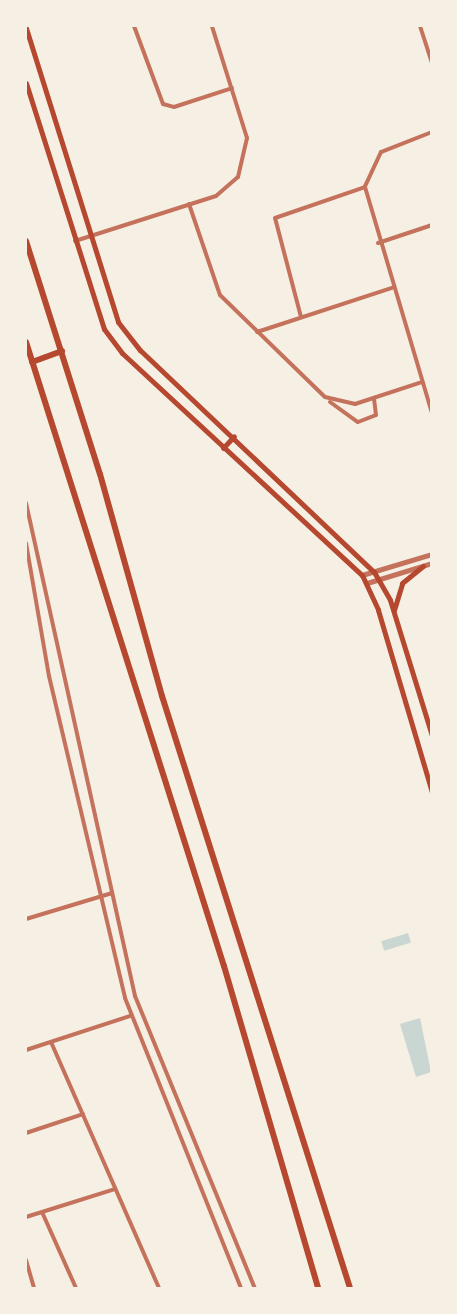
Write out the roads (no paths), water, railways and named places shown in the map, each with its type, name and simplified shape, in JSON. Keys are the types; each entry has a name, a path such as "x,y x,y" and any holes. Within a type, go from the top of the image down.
{"highway":[{"path":"26,242 62,351 165,707 350,1288"},
{"path":"26,342 224,966 318,1288"},
{"path":"32,362 62,351"}],"main road":[{"path":"26,28 114,314 128,337 374,572 380,580 394,615 432,736"},
{"path":"26,53 33,50"},
{"path":"26,83 75,241 109,337 223,448 362,576 367,584 432,792"},
{"path":"223,448 234,436"},
{"path":"394,615 399,589 423,566"}],"street":[{"path":"134,26 163,104 174,107 232,88"},
{"path":"75,241 226,190 243,167 247,138 212,26"},
{"path":"420,26 432,63"},
{"path":"432,132 386,148 370,168 364,187 378,243 432,413"},
{"path":"301,317 274,218 364,187"},
{"path":"189,204 216,290 325,397 356,422 376,414 374,398"},
{"path":"378,243 432,225"},
{"path":"257,332 392,288"},
{"path":"325,397 350,405 422,382"},
{"path":"26,503 112,893 148,1035 255,1288"},
{"path":"26,543 49,676 130,1016 241,1288"},
{"path":"362,576 432,554"},
{"path":"367,584 432,563"},
{"path":"26,919 112,893"},
{"path":"26,1050 130,1016"},
{"path":"51,1042 159,1288"},
{"path":"26,1133 82,1114"},
{"path":"26,1217 115,1189"},
{"path":"42,1212 76,1288"},
{"path":"26,1260 34,1288"}]}
